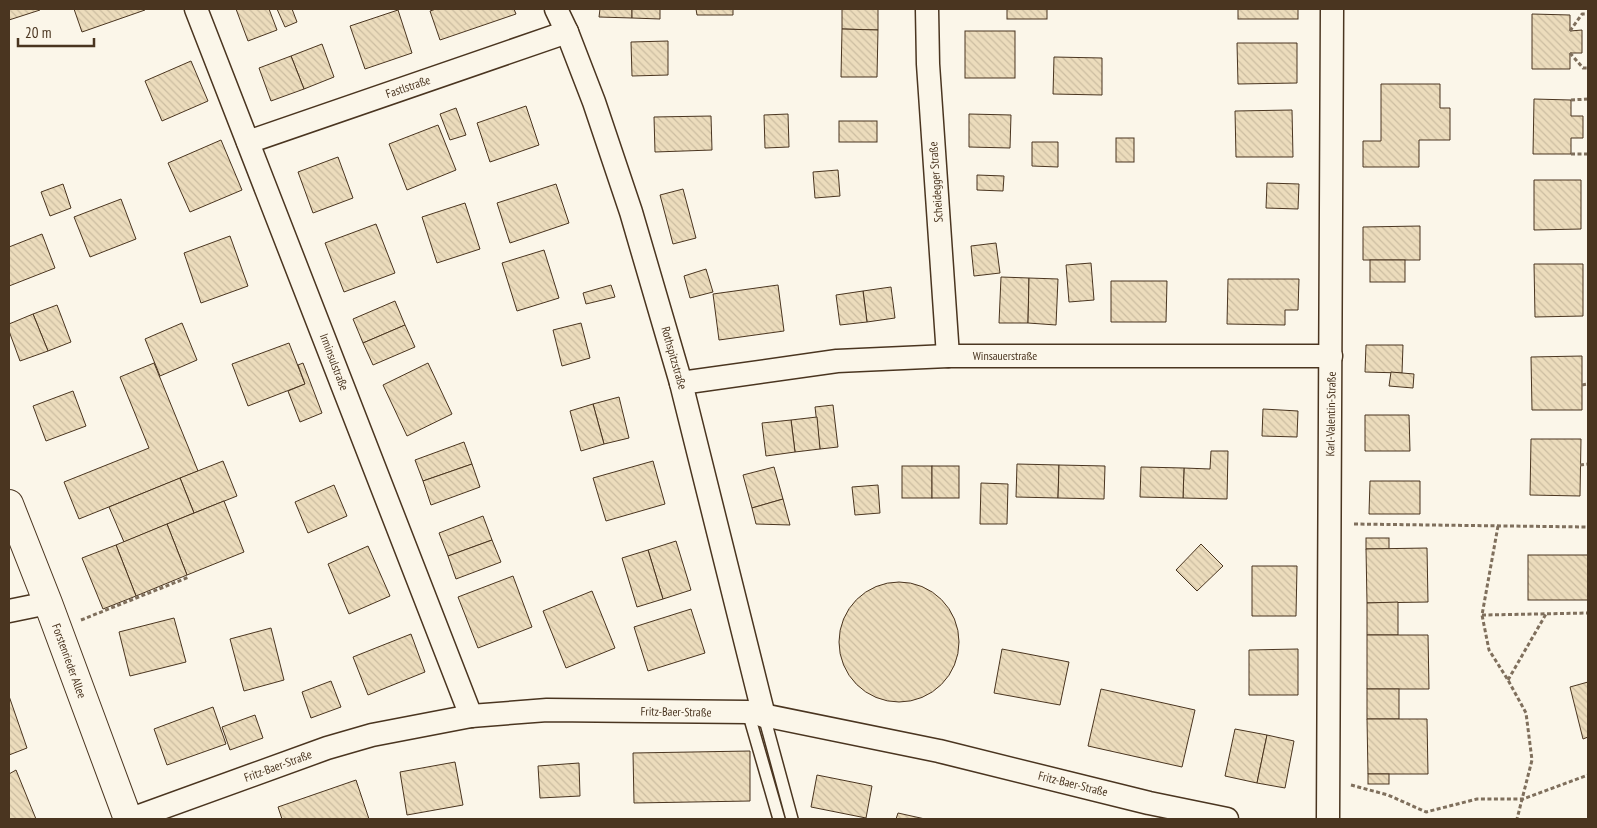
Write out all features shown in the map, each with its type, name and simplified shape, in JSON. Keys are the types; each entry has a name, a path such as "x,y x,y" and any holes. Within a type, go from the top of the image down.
{"street":[{"name":"Irminsulstraße","path":"196,9 471,716"},
{"name":"Rothspitzstraße","path":"556,9 594,102 628,203 681,382 756,714"},
{"name":"Scheidegger Straße","path":"927,9 928,64 948,356"},
{"name":"Karl-Valentin-Straße","path":"1328,819 1332,9"},
{"name":"Fastlstraße","path":"248,142 567,32"},
{"name":"Winsauerstraße","path":"681,382 837,361 948,356 1331,356"},
{"name":"Forstenrieder Allee","path":"9,504 129,819"},
{"path":"9,611 48,603"},
{"name":"Fritz-Baer-Straße","path":"129,819 349,741 471,716 547,710 756,714 939,750 1149,811 1226,819"}],"lane":[{"path":"756,714 779,819"},
{"path":"756,714 792,819"}],"path":[{"path":"1570,31 1582,14 1588,14"},
{"path":"1570,53 1583,68 1588,68"},
{"path":"1571,100 1588,99"},
{"path":"1571,154 1588,154"},
{"path":"1582,385 1588,384"},
{"path":"1580,465 1588,464"},
{"path":"1330,524 1588,526"},
{"path":"1498,526 1482,615 1489,650 1526,713 1532,760 1517,819"},
{"path":"58,630 189,576"},
{"path":"1482,615 1588,613"},
{"path":"1508,680 1546,614"},
{"path":"1328,779 1388,795 1426,812 1477,799 1523,799 1588,776"}],"building":[{"path":"9,9 40,9 40,10 9,20"},
{"path":"74,9 144,9 145,10 82,32"},
{"path":"236,9 269,9 277,30 248,41"},
{"path":"277,9 292,9 297,22 285,27"},
{"path":"436,9 514,9 516,14 440,40 430,11"},
{"path":"600,9 632,9 632,18 599,17"},
{"path":"632,9 660,9 660,19 632,18"},
{"path":"696,9 733,9 733,15 697,15"},
{"path":"842,9 878,9 878,30 842,29"},
{"path":"1007,9 1047,9 1047,19 1007,19"},
{"path":"1238,9 1298,9 1298,19 1238,19"},
{"path":"398,10 412,53 365,69 350,26"},
{"path":"1532,14 1570,15 1570,31 1582,30 1582,53 1570,53 1570,69 1532,69"},
{"path":"842,29 878,30 877,77 841,77"},
{"path":"965,31 1015,31 1015,78 965,78"},
{"path":"668,41 668,75 632,76 631,42"},
{"path":"1237,43 1297,43 1297,83 1238,84"},
{"path":"322,44 334,77 304,89 291,56"},
{"path":"291,56 304,89 271,101 259,68"},
{"path":"1054,57 1102,58 1102,95 1053,94"},
{"path":"191,61 208,101 162,121 145,81"},
{"path":"1381,84 1440,84 1440,108 1450,108 1450,140 1419,140 1419,167 1363,167 1363,141 1381,141"},
{"path":"1534,99 1571,100 1571,116 1583,116 1583,138 1571,138 1571,154 1533,154"},
{"path":"526,106 539,145 490,162 477,123"},
{"path":"456,108 466,135 450,140 440,114"},
{"path":"1292,110 1293,157 1236,157 1235,111"},
{"path":"788,114 789,147 765,148 764,115"},
{"path":"969,114 1011,115 1010,148 969,147"},
{"path":"711,116 712,150 655,152 654,117"},
{"path":"839,121 877,121 877,142 839,142"},
{"path":"438,125 456,170 407,190 389,144"},
{"path":"1116,138 1134,138 1134,162 1116,162"},
{"path":"221,140 242,190 190,212 168,163"},
{"path":"1032,142 1058,142 1058,167 1032,166"},
{"path":"338,157 353,198 313,213 298,172"},
{"path":"838,170 840,196 815,198 813,172"},
{"path":"977,175 1004,176 1003,191 977,190"},
{"path":"1534,180 1581,180 1581,229 1534,230"},
{"path":"1267,183 1299,184 1298,209 1266,208"},
{"path":"63,184 71,208 50,216 41,192"},
{"path":"556,184 569,223 510,243 497,203"},
{"path":"683,189 696,238 673,244 660,195"},
{"path":"121,199 136,239 90,257 74,217"},
{"path":"465,203 480,249 437,263 422,217"},
{"path":"376,224 395,273 344,292 325,243"},
{"path":"1420,226 1420,260 1363,260 1363,227"},
{"path":"42,234 55,268 9,286 9,247"},
{"path":"230,236 248,286 201,303 184,253"},
{"path":"996,243 1000,273 974,276 971,246"},
{"path":"544,250 559,298 517,311 502,263"},
{"path":"1370,260 1405,260 1405,282 1370,282"},
{"path":"1091,263 1094,300 1069,302 1066,265"},
{"path":"1534,264 1583,264 1583,316 1535,317"},
{"path":"706,269 713,292 690,298 684,276"},
{"path":"1001,277 1029,278 1028,323 999,323"},
{"path":"1029,278 1058,279 1056,325 1028,323"},
{"path":"1228,279 1299,279 1298,310 1285,310 1285,325 1227,324"},
{"path":"1111,281 1167,281 1166,322 1111,322"},
{"path":"611,285 615,297 586,304 583,293"},
{"path":"778,285 784,331 719,340 713,294"},
{"path":"891,287 895,318 867,322 863,291"},
{"path":"863,291 867,322 840,325 836,295"},
{"path":"395,301 405,325 363,343 353,319"},
{"path":"57,305 71,342 48,351 33,314"},
{"path":"33,314 48,351 20,361 9,331 9,324"},
{"path":"182,323 197,360 160,376 145,339"},
{"path":"581,323 590,358 562,366 553,330"},
{"path":"405,325 415,347 373,365 363,343"},
{"path":"289,343 305,384 248,406 232,364"},
{"path":"1366,345 1403,345 1402,373 1365,372"},
{"path":"1582,356 1582,410 1532,410 1531,357"},
{"path":"154,363 198,471 79,519 64,482 149,448 120,377"},
{"path":"303,363 322,413 300,422 288,391 305,384 298,365"},
{"path":"428,363 452,414 407,436 383,385"},
{"path":"1391,372 1414,374 1413,388 1389,386"},
{"path":"73,391 86,426 46,441 33,406"},
{"path":"619,397 629,438 604,444 593,404"},
{"path":"593,404 604,444 581,451 570,411"},
{"path":"833,405 838,447 820,449 815,407"},
{"path":"1263,409 1298,411 1297,437 1262,436"},
{"path":"1365,415 1409,415 1410,451 1365,451"},
{"path":"817,417 820,449 795,452 791,420"},
{"path":"791,420 795,452 766,456 762,423"},
{"path":"1531,439 1581,439 1580,496 1530,495"},
{"path":"464,442 472,464 423,481 415,460"},
{"path":"1211,451 1228,451 1227,499 1183,498 1184,468 1210,469"},
{"path":"223,461 237,496 194,513 180,478"},
{"path":"653,461 665,504 606,521 593,478"},
{"path":"472,464 480,487 431,505 423,481"},
{"path":"1017,464 1059,465 1058,498 1016,497"},
{"path":"1059,465 1105,466 1104,499 1058,498"},
{"path":"902,466 932,466 932,498 902,498"},
{"path":"932,466 959,466 959,498 932,498"},
{"path":"774,467 783,499 752,508 743,475"},
{"path":"1141,467 1184,468 1183,498 1140,497"},
{"path":"180,478 194,513 124,542 109,507"},
{"path":"1370,481 1420,481 1420,514 1369,514"},
{"path":"981,483 1008,484 1007,524 980,524"},
{"path":"334,485 347,516 308,533 295,502"},
{"path":"878,485 880,513 855,515 852,487"},
{"path":"783,499 790,525 756,524 752,508"},
{"path":"224,501 244,552 187,575 167,524"},
{"path":"483,516 492,540 448,556 439,533"},
{"path":"167,524 187,575 136,596 116,545"},
{"path":"1366,538 1389,538 1389,549 1366,549"},
{"path":"492,540 501,562 456,579 448,556"},
{"path":"676,541 691,590 663,599 648,550"},
{"path":"1201,544 1223,566 1197,591 1176,570"},
{"path":"116,545 136,596 103,609 82,558"},
{"path":"368,546 390,596 349,614 328,564"},
{"path":"1427,548 1428,602 1367,603 1366,549"},
{"path":"648,550 663,599 637,607 622,558"},
{"path":"1528,555 1588,555 1588,600 1528,600"},
{"path":"1252,566 1297,566 1296,616 1252,616"},
{"path":"513,576 532,627 478,648 458,597"},
{"path":"899,582 922,586 942,599 955,619 959,642 955,665 942,685 922,698 899,702 876,698 856,685 843,665 839,642 843,619 856,599 876,586"},
{"path":"592,591 615,648 566,668 543,611"},
{"path":"1398,602 1398,635 1367,635 1367,603"},
{"path":"691,609 705,653 648,671 634,627"},
{"path":"174,618 186,662 130,676 119,632"},
{"path":"271,628 284,680 244,691 230,639"},
{"path":"411,634 425,672 368,695 353,657"},
{"path":"1367,635 1428,635 1429,689 1367,689"},
{"path":"1002,649 1069,662 1060,705 994,693"},
{"path":"1298,649 1298,695 1249,695 1249,650"},
{"path":"331,681 341,707 311,718 302,692"},
{"path":"1588,682 1588,737 1583,739 1570,687"},
{"path":"1101,689 1195,710 1182,767 1088,746"},
{"path":"1367,689 1399,689 1399,719 1367,719"},
{"path":"9,696 27,748 9,755"},
{"path":"213,707 226,744 167,765 154,729"},
{"path":"255,715 263,738 230,750 222,727"},
{"path":"1367,719 1427,719 1428,774 1368,774"},
{"path":"1235,729 1267,735 1257,783 1225,776"},
{"path":"1267,735 1294,741 1285,788 1257,783"},
{"path":"750,751 750,801 634,803 633,753"},
{"path":"455,762 463,805 407,815 400,772"},
{"path":"579,763 580,796 540,798 538,766"},
{"path":"16,770 36,819 9,819 9,774"},
{"path":"1368,774 1389,774 1389,784 1368,784"},
{"path":"817,775 872,786 866,818 811,807"},
{"path":"356,780 369,819 282,819 278,807"},
{"path":"898,813 925,819 896,819"}]}
